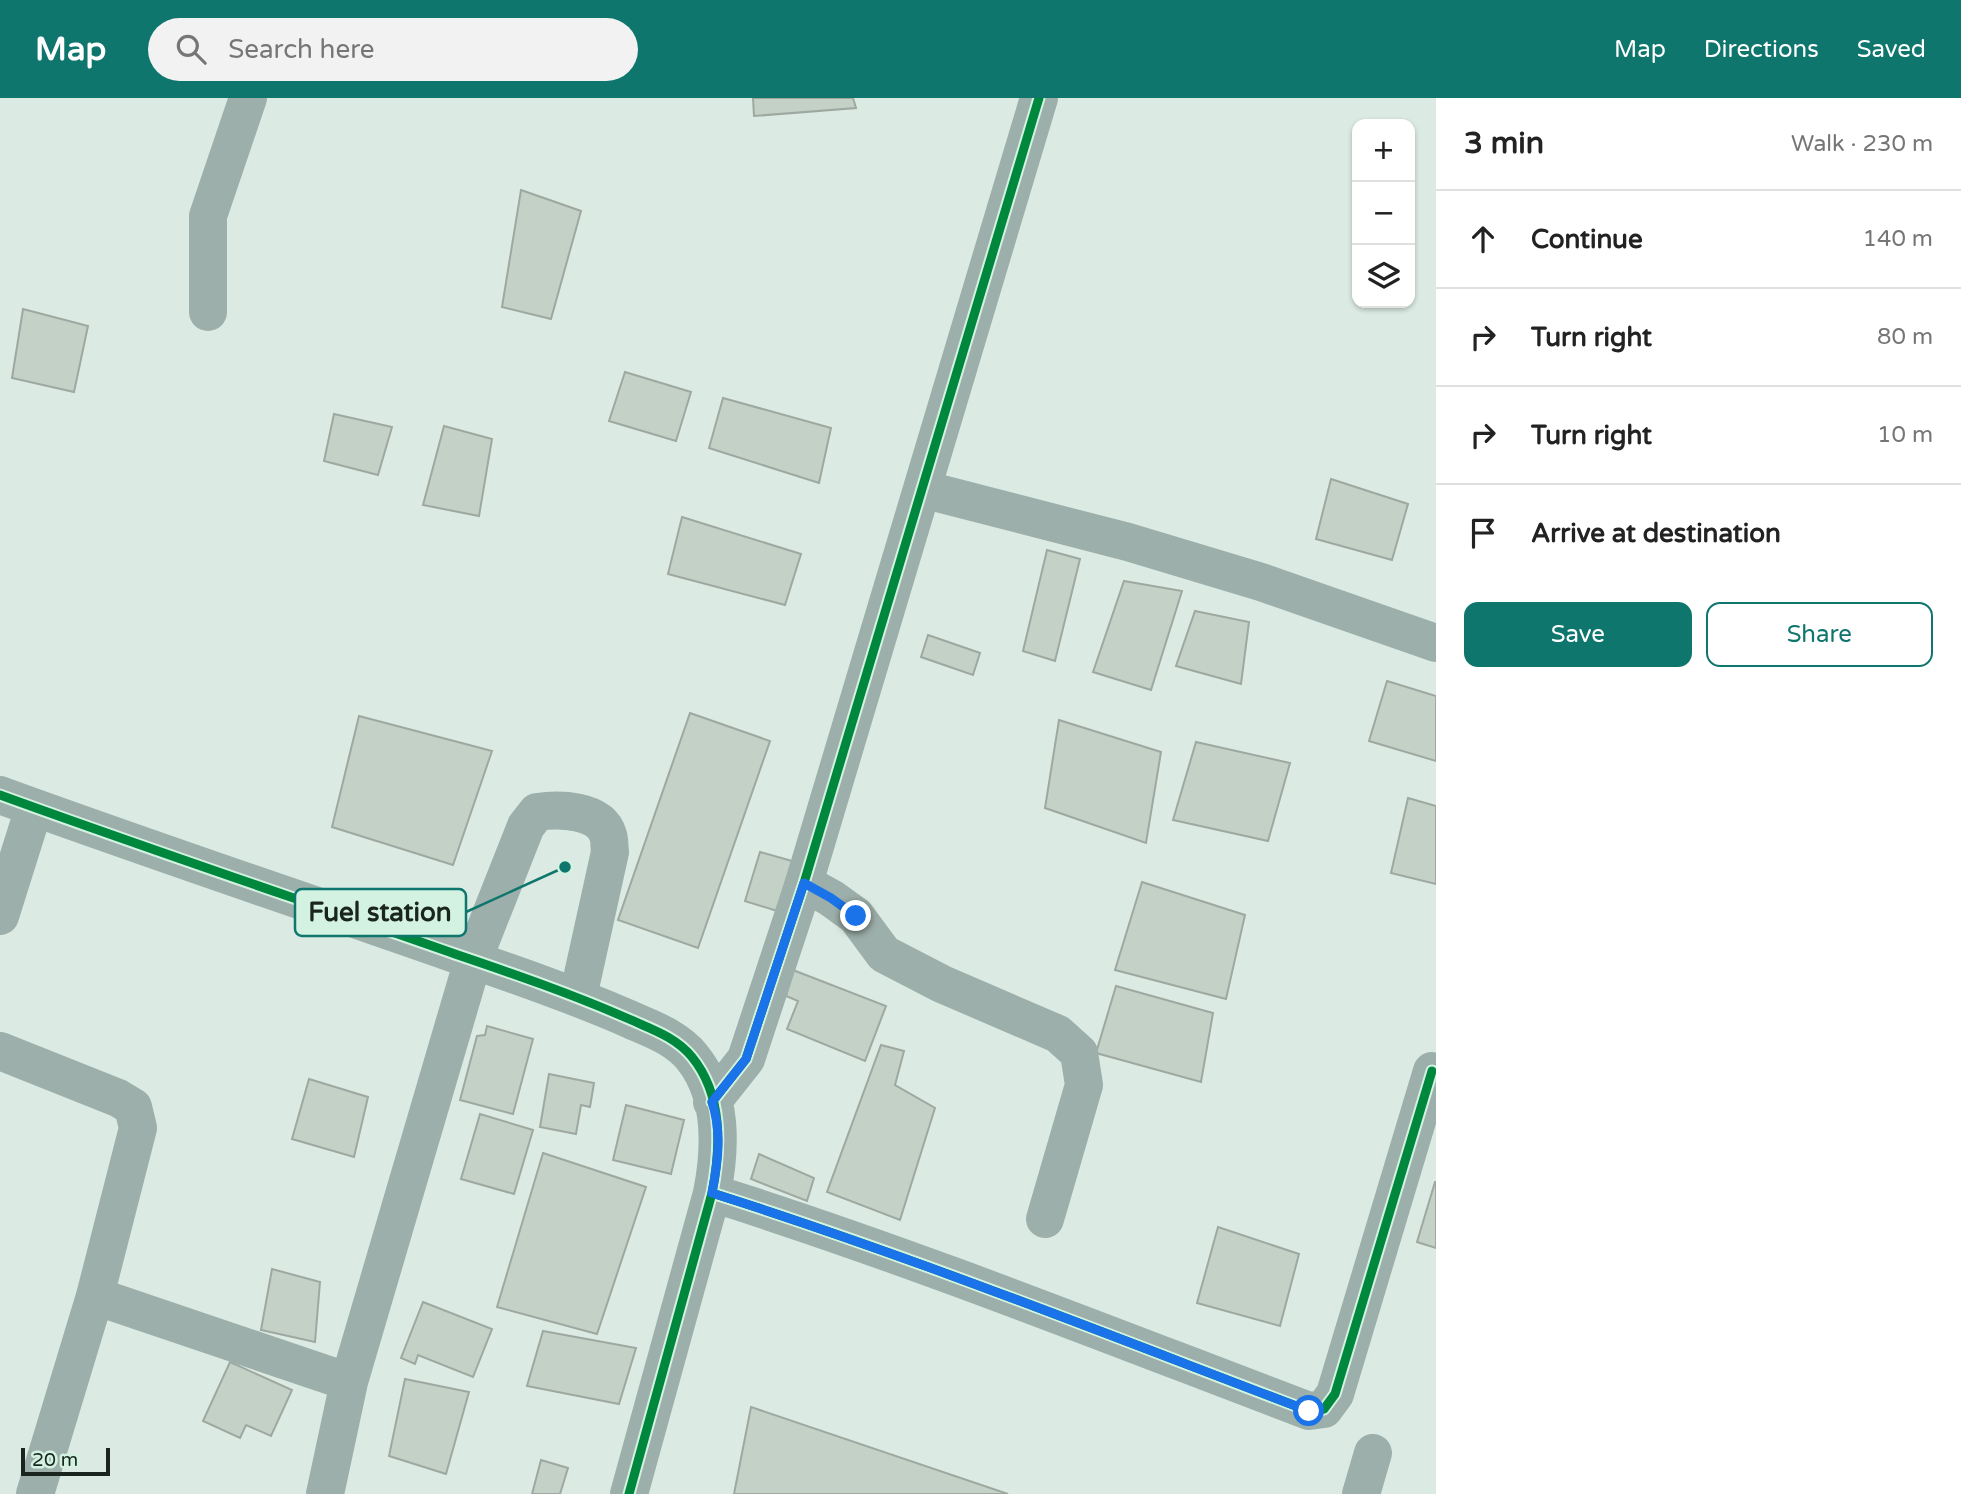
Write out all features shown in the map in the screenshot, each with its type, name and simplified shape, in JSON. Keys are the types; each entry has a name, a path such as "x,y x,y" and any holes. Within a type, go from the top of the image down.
{"street":[{"path":"208,312 208,216 248,98"},
{"path":"712,1102 746,1059 804,883 1039,98"},
{"path":"922,489 1128,542 1261,582 1436,643"},
{"path":"0,916 17,802 578,996 671,1038 691,1055 707,1078 719,1136 717,1166 712,1193 629,1494"},
{"path":"325,1494 349,1382 473,960 526,826 537,812 556,809 596,818 608,833 610,852 578,996"},
{"path":"804,883 856,916 884,954 942,984 1058,1034 1079,1053 1084,1085 1045,1219"},
{"path":"0,1051 118,1098 133,1107 138,1128 95,1296 35,1494"},
{"path":"712,1193 772,1212 1005,1297 1309,1411 1324,1409 1335,1394 1432,1071"},
{"path":"95,1296 349,1382"},
{"path":"1361,1494 1373,1453"}],"building":[{"path":"753,98 853,98 856,108 754,116"},
{"path":"521,190 581,211 551,319 502,307"},
{"path":"23,309 88,326 74,392 12,378"},
{"path":"625,372 691,392 676,441 609,421"},
{"path":"723,398 831,428 819,483 709,448"},
{"path":"334,414 392,427 378,475 324,461"},
{"path":"444,426 492,439 479,516 423,505"},
{"path":"1331,479 1408,504 1392,560 1316,539"},
{"path":"682,517 801,554 785,605 668,574"},
{"path":"1047,550 1080,559 1055,661 1023,651"},
{"path":"1124,581 1182,591 1151,690 1093,672"},
{"path":"1195,611 1249,622 1241,684 1176,666"},
{"path":"928,635 980,653 973,675 921,657"},
{"path":"1387,681 1436,696 1436,761 1369,741"},
{"path":"690,713 770,741 698,948 618,920"},
{"path":"359,716 492,751 453,865 332,827"},
{"path":"1059,720 1161,752 1146,843 1045,808"},
{"path":"1196,742 1290,763 1268,841 1173,820"},
{"path":"1408,798 1436,806 1436,884 1391,873"},
{"path":"760,852 792,861 777,911 745,901"},
{"path":"1142,882 1245,915 1226,999 1115,970"},
{"path":"793,970 886,1006 865,1061 787,1029 798,1001 786,996"},
{"path":"1116,986 1213,1013 1201,1082 1096,1053"},
{"path":"487,1026 533,1039 513,1114 460,1100 477,1036 485,1035"},
{"path":"881,1045 904,1051 895,1085 935,1108 900,1220 827,1192"},
{"path":"549,1074 594,1083 590,1107 581,1105 576,1134 540,1127"},
{"path":"309,1079 368,1097 354,1157 292,1139"},
{"path":"626,1105 684,1120 671,1174 613,1160"},
{"path":"480,1114 533,1130 514,1194 461,1179"},
{"path":"543,1153 646,1187 597,1334 497,1307"},
{"path":"759,1154 814,1178 807,1201 751,1179"},
{"path":"1436,1182 1436,1248 1417,1242"},
{"path":"1218,1227 1299,1254 1280,1326 1197,1303"},
{"path":"272,1269 320,1282 315,1342 261,1330"},
{"path":"423,1302 492,1329 473,1377 418,1355 415,1364 401,1358"},
{"path":"543,1331 636,1348 619,1404 527,1386"},
{"path":"230,1362 292,1390 271,1436 246,1425 240,1438 203,1421"},
{"path":"405,1379 469,1392 446,1474 389,1456"},
{"path":"751,1407 1008,1494 734,1494"},
{"path":"541,1460 568,1468 560,1494 532,1494"}],"cycle path":[{"path":"712,1102 746,1059 804,883 1039,98"},
{"path":"0,795 564,993 663,1034 686,1050 702,1072 714,1105 718,1140 715,1176 629,1494"},
{"path":"712,1193 937,1270 1309,1411 1324,1409 1335,1394 1432,1071"}],"place":[{"name":"Fuel station","path":"565,867"}],"route":[{"path":"856,916 804,883 746,1059 712,1102 719,1136 712,1193 772,1212 1044,1311 1309,1411"}]}
